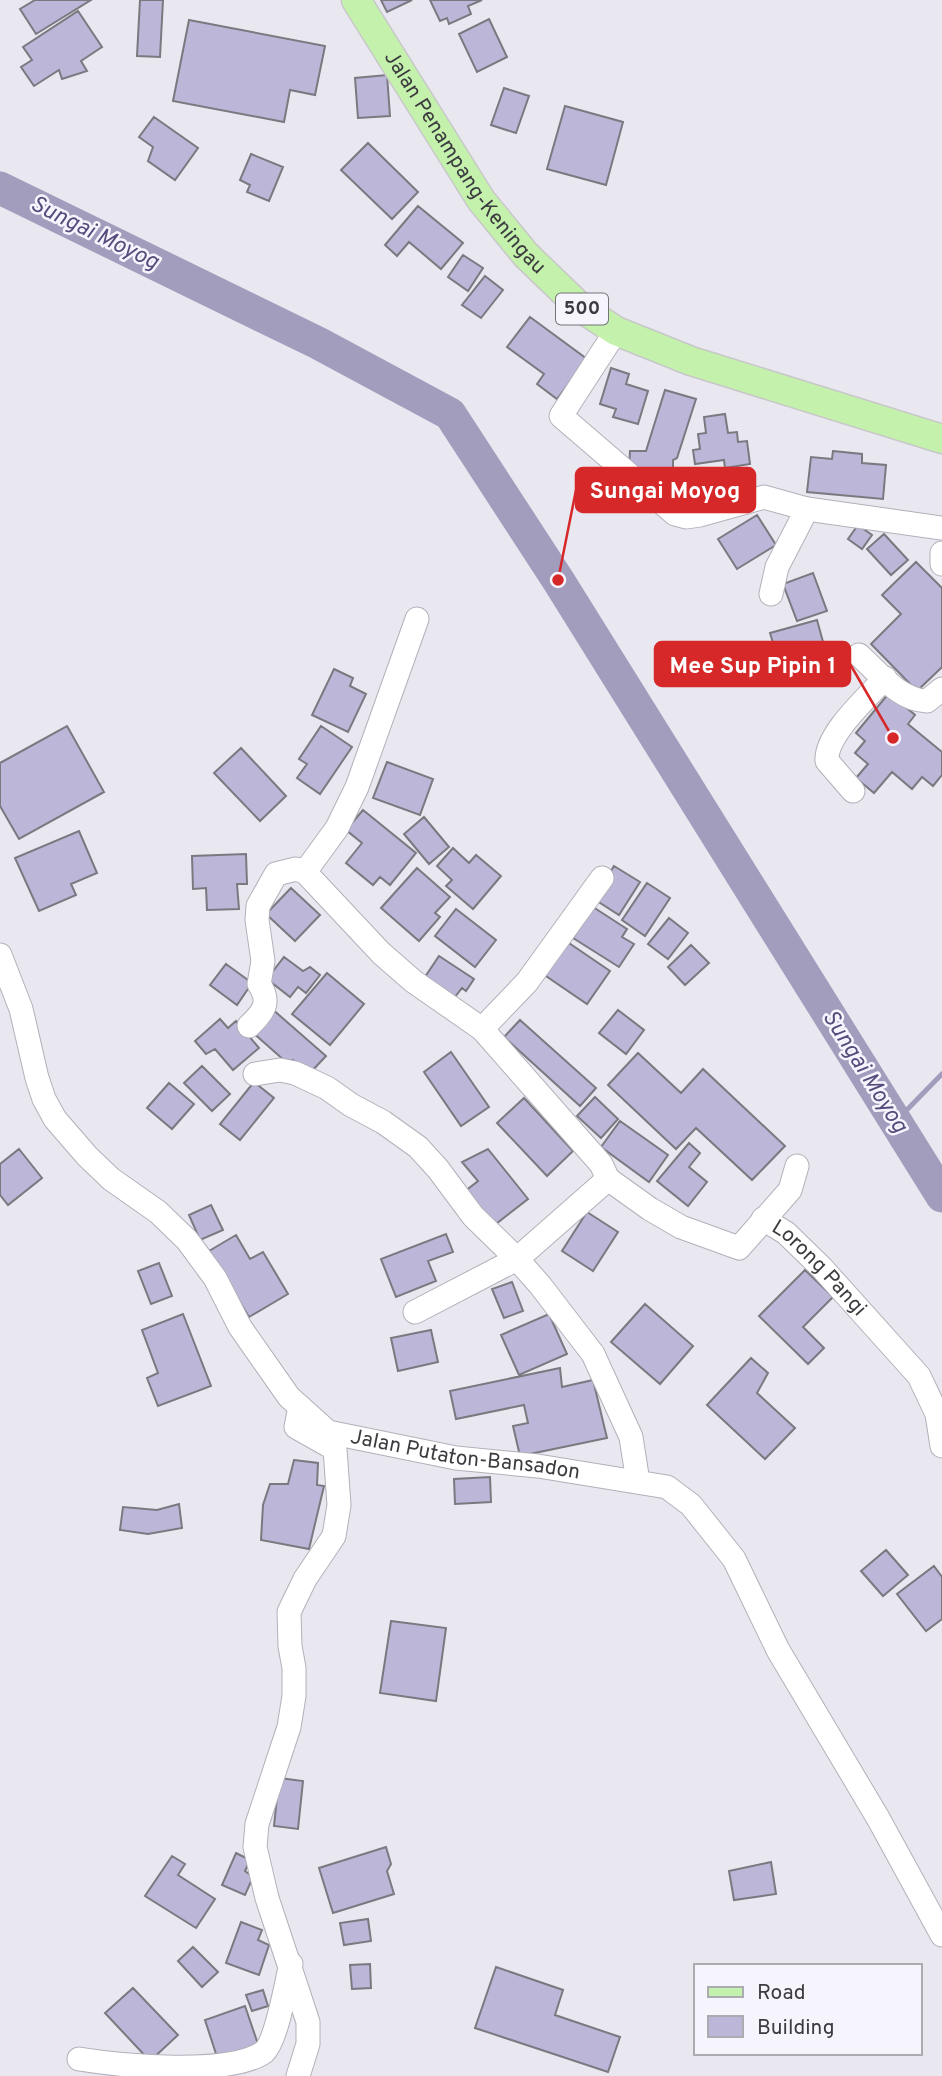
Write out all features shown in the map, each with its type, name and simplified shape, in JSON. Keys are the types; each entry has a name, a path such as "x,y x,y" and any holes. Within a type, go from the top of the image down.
{"main road":[{"name":"Jalan Penampang-Keningau","path":"356,0 481,200 526,255 581,308 616,331 691,361 942,439"}],"street":[{"path":"616,331 561,416 675,514 686,517 700,515 764,497 807,509 942,528"},
{"path":"771,594 776,567 807,509"},
{"path":"942,553 942,564"},
{"path":"305,872 337,828 357,787 416,619"},
{"path":"859,655 903,695 916,701 927,701 942,689"},
{"path":"853,791 827,761 827,750 837,733 885,678"},
{"path":"249,1026 258,1017 266,1002 259,984 263,961 257,920 258,906 276,874 296,869 305,872 389,960 482,1029 601,1164 608,1179 517,1259 415,1312"},
{"path":"482,1029 527,982 602,878"},
{"name":"Jalan Putaton-Bansadon","path":"0,956 21,1009 44,1099 55,1119 111,1179 158,1212 187,1240 215,1278 240,1327 289,1397 328,1432 456,1458 538,1466 667,1487 691,1505 734,1559 778,1650 878,1818 942,1936"},
{"path":"255,1074 280,1070 295,1073 327,1088 418,1147 473,1216 517,1259 593,1354 631,1437 638,1482"},
{"path":"763,1219 790,1191 797,1167"},
{"name":"Lorong Pangi","path":"608,1179 681,1227 739,1248 763,1219 786,1233 822,1268 919,1376 937,1414 942,1446"},
{"path":"298,2076 308,2044 308,2022 267,1898 255,1847 257,1824 289,1727 294,1696 289,1612 305,1579 334,1536 339,1505 335,1449 296,1427 300,1407"},
{"path":"79,2059 136,2068 219,2068 242,2063 264,2051 273,2037 291,1964"}],"building":[{"path":"35,0 91,0 36,34 20,9"},
{"path":"140,0 163,0 160,57 137,56"},
{"path":"381,0 412,0 387,12"},
{"path":"430,0 482,0 468,6 471,14 449,24 447,18 440,21"},
{"path":"78,11 102,47 81,61 87,71 62,79 59,70 34,86 21,67 32,60 23,47"},
{"path":"489,19 507,57 477,72 459,34"},
{"path":"189,20 325,46 315,95 290,90 284,122 173,101"},
{"path":"387,75 390,116 358,118 355,78"},
{"path":"504,88 529,96 516,133 491,125"},
{"path":"565,106 623,122 606,185 547,169"},
{"path":"154,117 198,148 175,180 148,161 153,147 139,137"},
{"path":"368,143 418,192 392,219 341,170"},
{"path":"251,154 283,167 269,201 247,192 250,185 240,180"},
{"path":"418,206 463,243 441,269 409,242 397,256 385,245"},
{"path":"463,255 483,268 468,291 448,277"},
{"path":"485,276 503,290 481,318 462,305"},
{"path":"530,317 587,359 557,399 537,384 544,374 507,347"},
{"path":"611,368 629,374 626,384 648,391 638,424 613,417 616,409 600,404"},
{"path":"665,390 696,399 677,458 673,460 673,468 663,468 662,482 644,481 645,471 629,470 630,451 646,451"},
{"path":"725,414 728,433 737,432 738,442 747,441 750,464 725,468 724,460 695,464 693,450 700,449 698,434 706,433 704,417"},
{"path":"833,451 862,454 862,463 886,465 883,499 807,492 811,457 832,459"},
{"path":"757,515 776,545 737,569 718,539"},
{"path":"858,525 872,535 862,549 848,539"},
{"path":"884,534 908,560 891,575 867,549"},
{"path":"916,562 942,588 942,667 917,691 871,644 901,614 882,595"},
{"path":"813,573 827,611 797,621 783,584"},
{"path":"817,620 828,660 782,673 770,633"},
{"path":"334,669 353,678 350,686 366,694 348,732 312,715"},
{"path":"889,693 915,715 908,724 942,752 942,775 933,786 922,777 912,789 892,772 874,793 856,778 868,764 855,753 865,741 856,733"},
{"path":"67,726 104,792 19,839 0,806 0,763"},
{"path":"321,726 352,747 320,794 297,778 307,764 299,759"},
{"path":"241,748 286,796 260,821 214,773"},
{"path":"387,762 433,779 420,815 373,798"},
{"path":"363,810 416,853 390,885 380,877 373,885 346,863 362,843 346,830"},
{"path":"424,817 449,847 429,864 404,834"},
{"path":"79,831 97,873 71,884 76,895 39,911 15,858"},
{"path":"453,848 469,863 476,855 501,876 473,909 446,886 452,880 437,866"},
{"path":"246,854 247,884 237,884 239,909 207,910 206,888 193,889 192,856"},
{"path":"614,866 640,882 619,915 594,899"},
{"path":"417,868 450,897 435,913 440,917 419,941 381,908"},
{"path":"647,883 670,898 645,936 622,920"},
{"path":"291,888 320,915 295,941 266,914"},
{"path":"593,907 627,929 622,937 634,944 619,967 573,938"},
{"path":"456,909 496,940 475,967 435,936"},
{"path":"669,918 688,933 668,959 648,944"},
{"path":"566,941 610,971 587,1004 543,974"},
{"path":"691,945 709,963 685,985 668,967"},
{"path":"439,956 474,979 466,991 462,988 455,997 425,977"},
{"path":"284,957 303,971 310,967 320,975 306,993 298,987 290,997 267,979"},
{"path":"226,964 252,983 237,1005 210,985"},
{"path":"327,973 364,1004 330,1045 292,1014"},
{"path":"271,1008 326,1056 309,1074 293,1060 286,1062 251,1031"},
{"path":"618,1010 644,1030 626,1054 599,1033"},
{"path":"220,1019 228,1028 236,1021 259,1048 233,1070 215,1049 206,1054 195,1041"},
{"path":"520,1020 596,1088 580,1106 504,1037"},
{"path":"451,1052 489,1107 461,1126 424,1072"},
{"path":"638,1053 681,1093 703,1069 785,1146 752,1180 696,1128 676,1149 608,1085"},
{"path":"202,1066 230,1094 212,1111 184,1083"},
{"path":"254,1082 274,1098 240,1140 220,1124"},
{"path":"169,1083 194,1104 172,1129 147,1108"},
{"path":"595,1097 618,1119 601,1138 577,1116"},
{"path":"524,1098 573,1151 547,1176 497,1123"},
{"path":"620,1121 668,1155 649,1182 601,1147"},
{"path":"689,1143 700,1153 689,1167 707,1182 688,1206 657,1181"},
{"path":"19,1149 42,1178 8,1205 0,1195 0,1164"},
{"path":"488,1149 528,1199 492,1227 464,1192 478,1181 462,1162"},
{"path":"211,1205 223,1230 200,1240 189,1215"},
{"path":"587,1212 618,1232 593,1271 562,1251"},
{"path":"446,1234 453,1252 428,1261 436,1281 396,1297 381,1259"},
{"path":"236,1235 250,1259 263,1252 288,1294 249,1317 209,1251"},
{"path":"159,1263 172,1296 151,1304 138,1271"},
{"path":"805,1270 833,1297 803,1327 824,1348 808,1364 759,1316"},
{"path":"512,1282 523,1311 504,1318 492,1289"},
{"path":"645,1304 693,1346 660,1384 611,1342"},
{"path":"183,1314 211,1386 158,1406 147,1378 158,1373 142,1330"},
{"path":"549,1314 567,1354 519,1375 501,1335"},
{"path":"431,1330 438,1362 398,1371 391,1338"},
{"path":"751,1358 768,1373 757,1393 795,1428 765,1459 707,1405"},
{"path":"560,1368 562,1387 593,1380 607,1438 520,1456 513,1426 528,1423 524,1405 456,1419 450,1391"},
{"path":"294,1460 318,1463 317,1485 324,1486 309,1549 261,1540 263,1505 270,1484 288,1484"},
{"path":"490,1477 491,1502 455,1504 454,1479"},
{"path":"179,1504 182,1528 148,1534 120,1530 123,1507 157,1510"},
{"path":"886,1550 908,1575 883,1596 861,1571"},
{"path":"934,1566 942,1577 942,1619 926,1631 897,1594"},
{"path":"391,1621 446,1628 436,1701 380,1693"},
{"path":"279,1778 303,1781 298,1829 274,1826"},
{"path":"386,1847 391,1864 387,1871 394,1894 333,1913 319,1868"},
{"path":"236,1853 250,1860 245,1871 253,1877 245,1895 222,1885"},
{"path":"172,1856 185,1864 178,1875 215,1899 196,1928 145,1896"},
{"path":"771,1862 776,1894 734,1900 729,1871"},
{"path":"368,1919 371,1941 344,1945 340,1923"},
{"path":"241,1922 262,1930 258,1940 269,1945 259,1975 226,1963"},
{"path":"193,1947 218,1972 202,1987 178,1961"},
{"path":"370,1964 371,1988 352,1989 350,1965"},
{"path":"496,1967 563,1990 555,2015 620,2037 608,2072 475,2028"},
{"path":"133,1988 178,2035 150,2061 105,2013"},
{"path":"263,1990 268,2006 252,2011 246,1995"},
{"path":"245,2006 259,2047 218,2060 205,2020"}],"waterway":[{"name":"Sungai Moyog","path":"0,188 318,343 450,414 558,580 942,1196"},
{"path":"895,1122 942,1074"}],"place":[{"name":"Sungai Moyog","path":"558,580"},
{"name":"Mee Sup Pipin 1","path":"893,738"}]}
